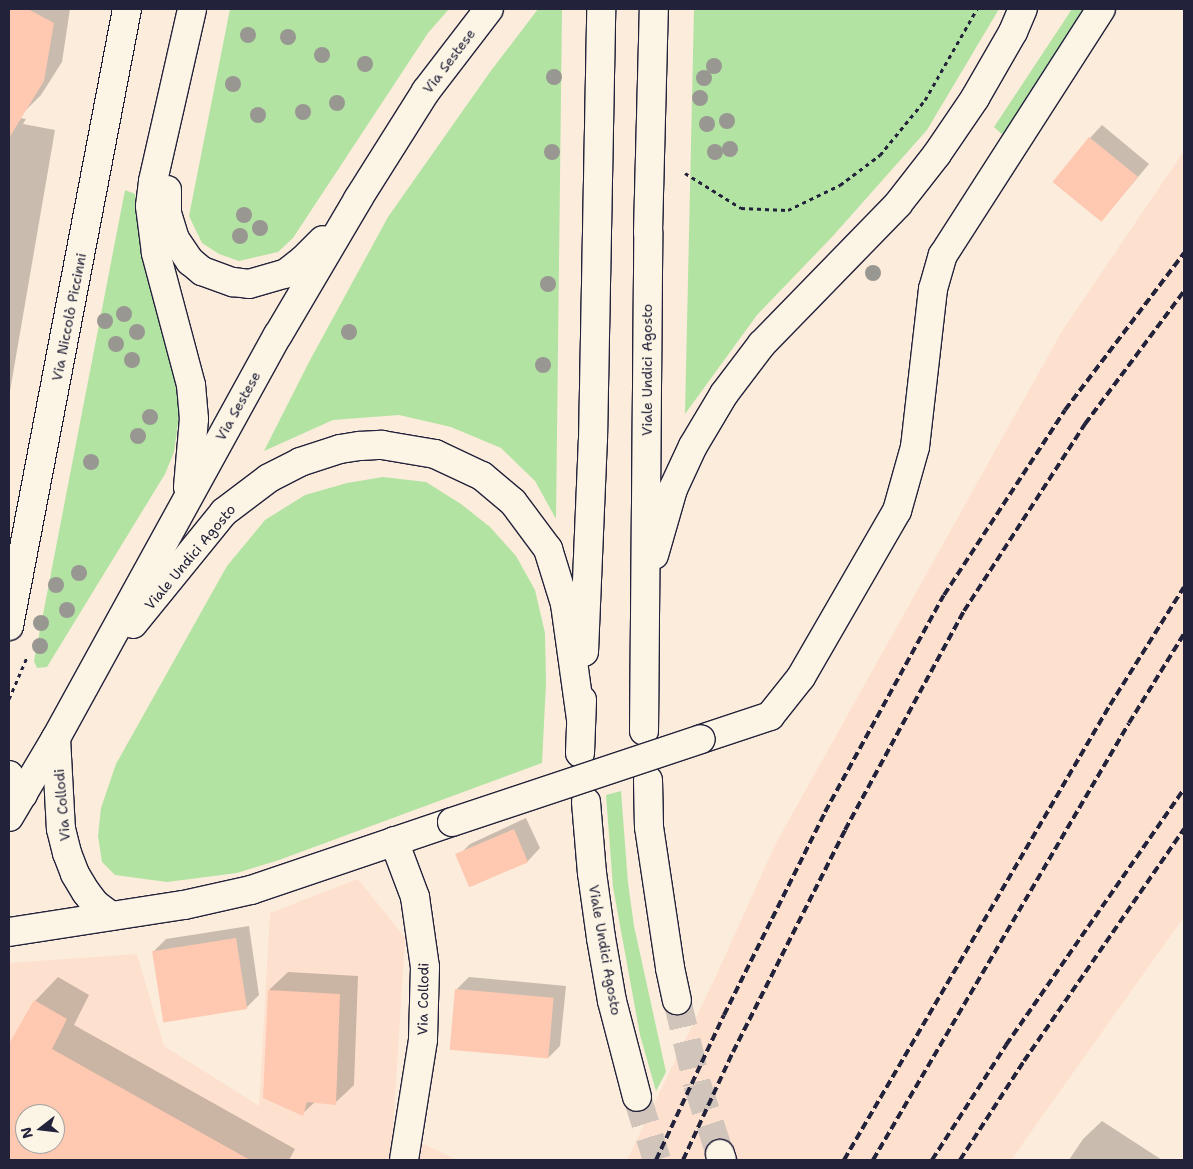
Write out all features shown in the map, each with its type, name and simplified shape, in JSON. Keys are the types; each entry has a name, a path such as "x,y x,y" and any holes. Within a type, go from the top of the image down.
{"main road":[{"name":"Via Niccolò Piccinni","path":"9,626 127,9"},
{"path":"183,508 190,478 193,440 191,386 156,253 150,206 153,181 166,134 192,9"},
{"name":"Via Sestese","path":"9,817 16,784 56,738 278,335 358,199 426,91 489,9"},
{"name":"Viale Undici Agosto","path":"580,753 593,440 600,9"},
{"name":"Viale Undici Agosto","path":"644,730 650,134 654,9"},
{"path":"644,588 673,489 693,446 724,394 762,344 892,210 938,154 975,98 1018,20 1029,9"},
{"path":"9,932 184,905 250,890 770,716 801,677 897,511 915,447 933,288 943,255 1101,9"},
{"path":"166,134 167,213 175,239 190,261 202,271 219,277 248,284 267,281 285,274 318,246 358,199"},
{"name":"Viale Undici Agosto","path":"87,680 224,512 238,500 269,478 300,462 340,449 382,445 434,454 482,476 513,502 536,531 554,564 565,604 581,719"},
{"name":"Via Collodi","path":"56,738 61,830 67,852 75,874 86,892 95,904 111,916"},
{"path":"648,780 649,828 670,968 677,1000"},
{"name":"Viale Undici Agosto","path":"586,802 592,873 601,938 612,1001 637,1097"},
{"name":"Via Collodi","path":"394,841 415,897 426,967 423,1040 404,1160"}],"path":[{"path":"650,134 679,169 742,208 788,210 840,185 880,154 925,100 977,9"}],"shaded area":[{"path":"1184,151 1184,917 1011,1160 627,1160 716,976 775,845 1062,331"},
{"path":"358,879 405,938 393,1129 457,1160 9,1160 9,963 137,954 164,1046 259,1106 270,913"}],"green space":[{"path":"230,9 449,9 428,33 293,238 278,252 239,261 219,254 202,243 189,216"},
{"path":"538,9 562,9 556,519 535,481 501,448 451,427 399,415 333,420 264,451 309,362 388,217 490,72"},
{"path":"694,9 999,9 927,130 832,237 757,315 685,414"},
{"path":"1072,9 1090,9 1006,138 994,127"},
{"path":"125,190 135,194 141,236 182,394 174,452 165,474 47,667 37,668 34,661"},
{"path":"383,477 426,482 461,504 490,527 516,556 535,590 545,633 546,683 542,763 279,860 237,873 167,882 115,875 102,862 98,836 101,808 116,764 227,566 265,520 305,495 347,483"},
{"path":"621,791 628,883 634,926 666,1072 656,1091 640,1035 613,887 606,795"}],"building":[{"path":"9,9 28,9 54,23 44,81 9,138"},
{"path":"1089,137 1138,177 1101,222 1052,182"},
{"path":"514,829 528,862 469,887 455,854"},
{"path":"236,938 247,1009 163,1022 152,951"},
{"path":"455,989 554,998 548,1058 450,1050"},
{"path":"268,990 340,994 336,1105 307,1102 303,1116 263,1098"},
{"path":"34,1000 67,1019 52,1049 250,1160 9,1160 9,1044"}],"tunnel":[{"path":"677,1000 697,1084 720,1154"},
{"path":"637,1097 657,1160"}],"railway":[{"path":"656,1160 724,1015 825,812 944,595 1065,410 1184,253"},
{"path":"683,1160 733,1052 845,830 964,611 1085,424 1184,291"},
{"path":"844,1160 1110,705 1184,587"},
{"path":"873,1160 1129,723 1184,634"},
{"path":"932,1160 1006,1045 1184,789"},
{"path":"960,1160 1024,1061 1184,829"}]}
